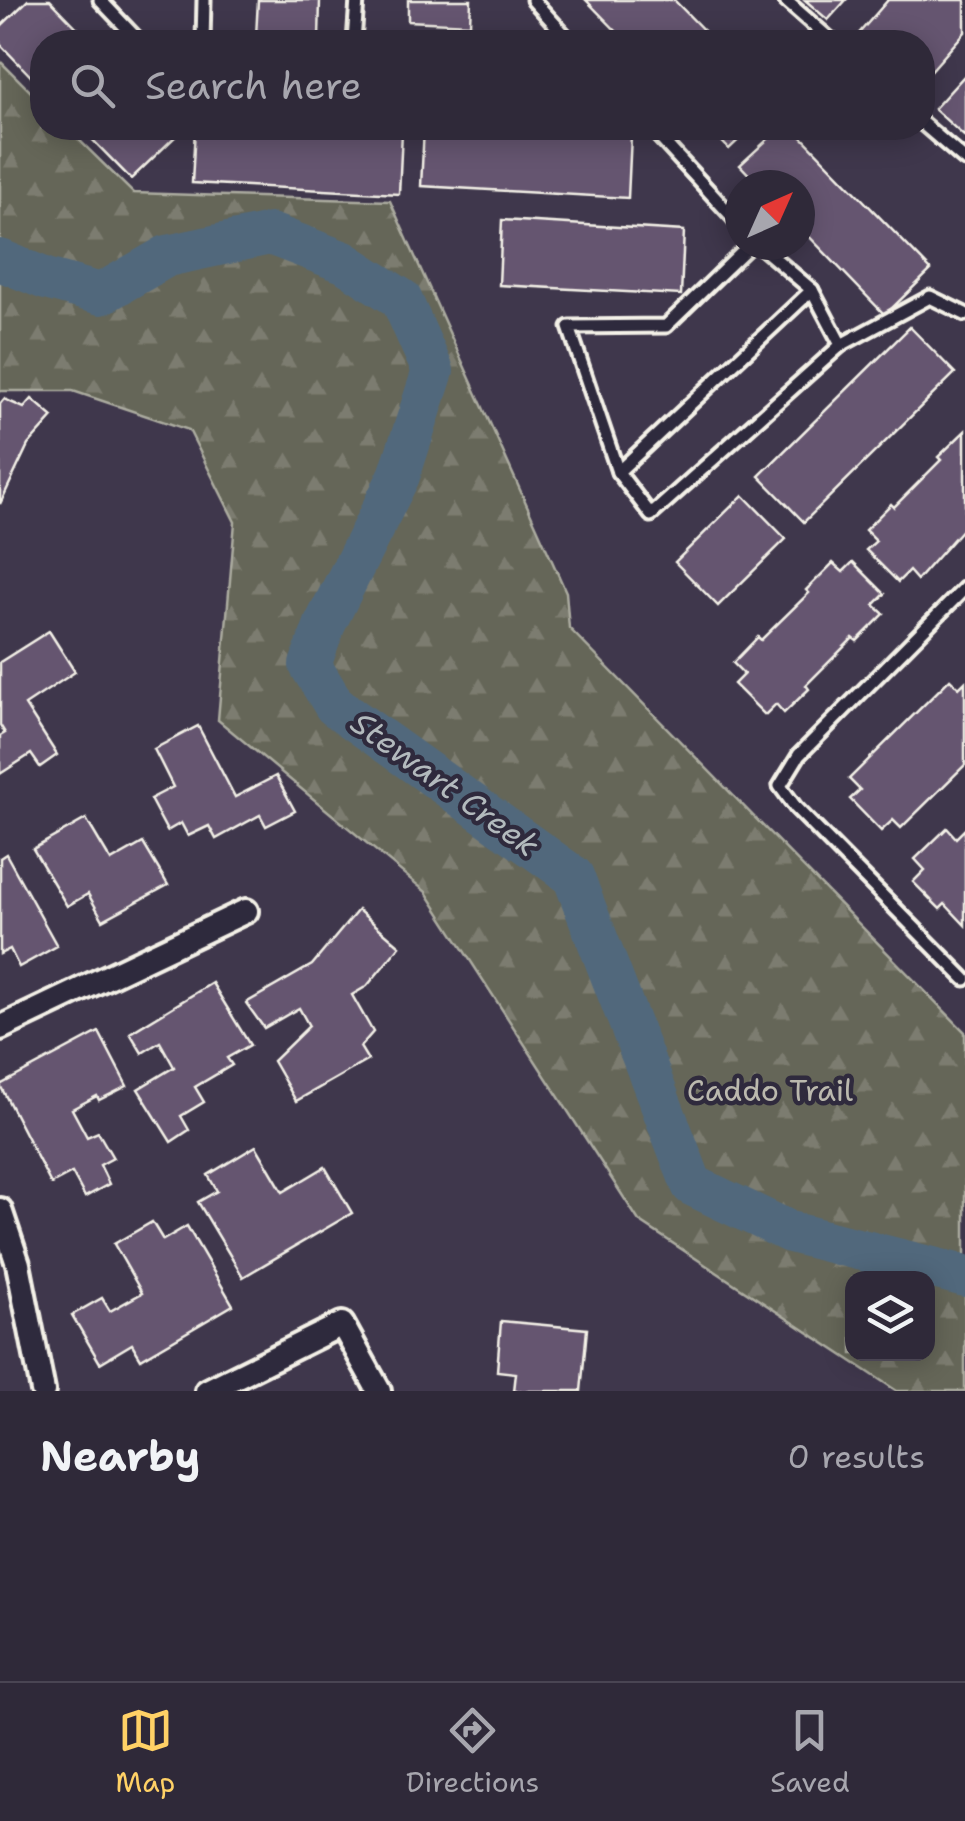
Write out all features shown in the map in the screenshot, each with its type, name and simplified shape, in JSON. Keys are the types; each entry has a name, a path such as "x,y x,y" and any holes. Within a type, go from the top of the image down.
{"street":[{"path":"0,1028 246,912"},
{"path":"0,1210 18,1264 44,1391"},
{"path":"207,1391 342,1324 380,1391"}],"lane":[{"path":"100,0 129,30"},
{"path":"203,30 204,0"},
{"path":"355,30 357,0"},
{"path":"532,0 561,30"},
{"path":"785,0 819,30"},
{"path":"935,133 965,160"},
{"path":"661,140 725,209"},
{"path":"734,260 666,326 569,327 618,472 652,515 841,345 930,297 965,314"},
{"path":"777,260 812,290 841,345"},
{"path":"618,472 812,290"},
{"path":"965,588 799,755 780,786 796,808 965,979"}],"green space":[{"name":"Caddo Trail","path":"0,61 30,91 30,140 79,140 133,193 390,201 566,592 569,628 965,1032 965,1391 897,1391 851,1361 935,1361 935,1271 845,1271 845,1357 639,1221 426,892 218,720 235,522 189,430 73,391 0,391"}],"building":[{"path":"28,0 50,0 79,30 30,30 30,75 0,44 0,27"},
{"path":"258,0 320,0 319,30 256,30"},
{"path":"408,0 471,0 470,24 408,21"},
{"path":"586,0 674,0 703,30 615,30"},
{"path":"805,0 846,0 828,20"},
{"path":"888,0 965,0 965,32 935,66 935,30 862,30"},
{"path":"965,75 965,137 935,108"},
{"path":"93,140 172,140 131,179"},
{"path":"194,140 402,140 399,194 192,183"},
{"path":"423,140 631,140 628,198 421,186"},
{"path":"720,140 738,140 729,149"},
{"path":"767,140 805,140 931,270 885,315 815,243 815,170 745,170 740,165"},
{"path":"502,220 684,231 681,295 499,285"},
{"path":"910,327 955,373 804,522 759,476"},
{"path":"4,399 24,408 32,399 53,417 28,445 0,504 0,404"},
{"path":"965,431 965,526 917,580 909,571 898,582 866,550 876,541 865,530 891,504 894,507"},
{"path":"743,495 786,539 718,606 675,562"},
{"path":"853,562 885,594 874,605 884,614 857,641 853,638 784,713 776,704 765,715 734,684 744,674 733,663 809,593 806,590 833,563 843,572"},
{"path":"49,631 75,672 25,705 57,755 40,767 31,754 0,774 0,736 5,733 0,725 0,662"},
{"path":"950,679 959,688 965,682 965,765 901,828 893,820 881,831 850,799 860,790 849,779"},
{"path":"198,726 235,797 276,776 295,811 266,826 260,815 216,839 209,826 188,836 181,823 167,831 150,799 173,787 154,749"},
{"path":"86,819 111,861 143,843 168,885 103,920 88,894 67,906 33,849"},
{"path":"947,828 956,838 965,829 965,925 945,904 940,909 913,882 925,870 915,859"},
{"path":"6,854 57,946 19,967 10,949 0,954 0,858"},
{"path":"358,910 400,946 367,986 352,995 373,1032 360,1047 368,1060 296,1101 273,1061 309,1026 299,1008 264,1028 246,1003 312,965"},
{"path":"212,983 250,1045 227,1058 232,1065 195,1087 204,1102 181,1116 189,1130 171,1142 138,1089 174,1067 160,1042 142,1053 130,1033"},
{"path":"99,1032 127,1086 72,1109 87,1137 98,1132 113,1158 100,1165 109,1184 85,1197 72,1173 51,1184 0,1085"},
{"path":"256,1146 283,1192 325,1167 352,1213 243,1277 198,1202 217,1191 208,1175"},
{"path":"152,1222 163,1240 187,1226 233,1305 141,1359 132,1344 100,1363 72,1315 102,1298 110,1311 142,1293 114,1244"},
{"path":"501,1321 587,1329 581,1391 514,1391 516,1373 497,1371"}],"waterway":[{"name":"Stewart Creek","path":"0,260 46,279 101,294 167,256 270,234 344,262 401,299 433,371 399,476 325,624 310,665 335,706 573,876 692,1185 790,1232 965,1276"}]}
